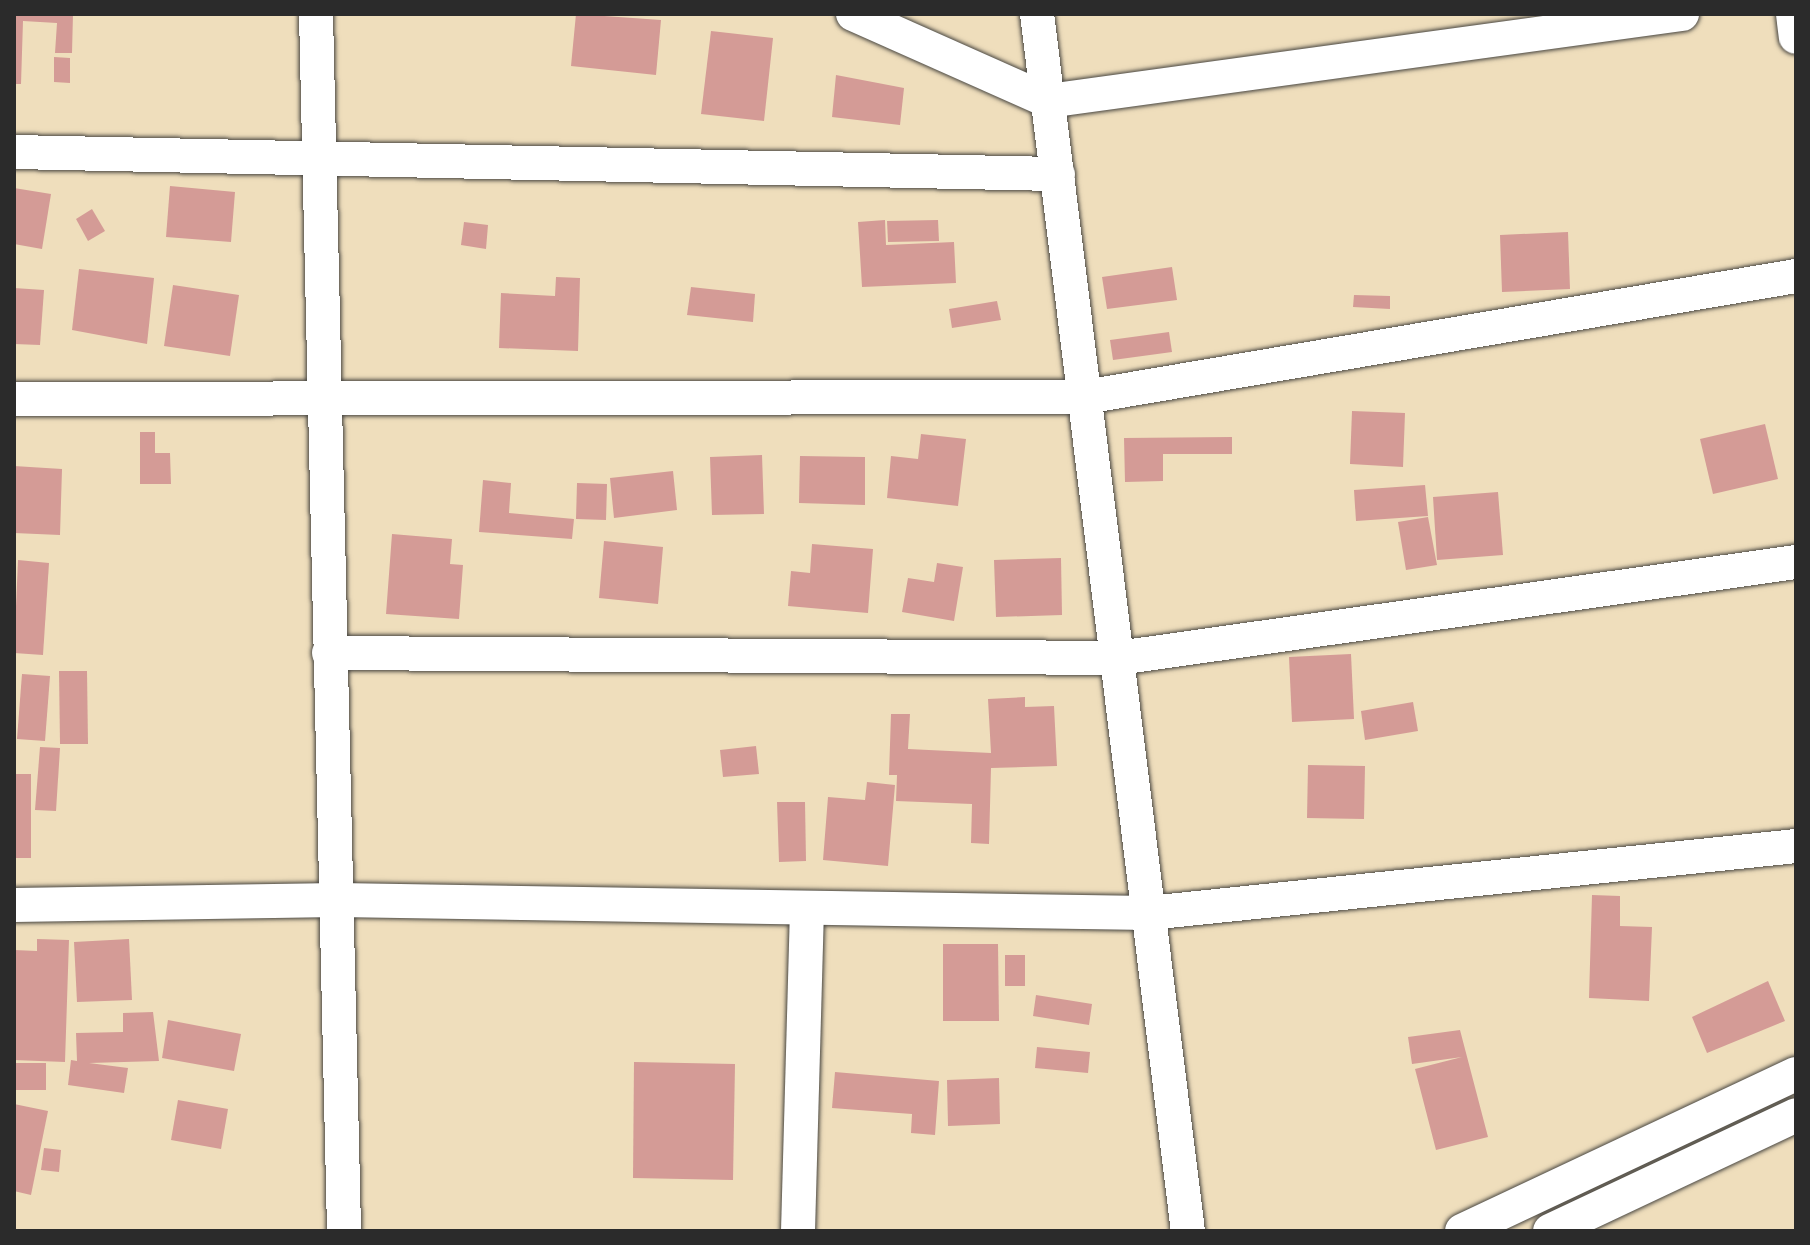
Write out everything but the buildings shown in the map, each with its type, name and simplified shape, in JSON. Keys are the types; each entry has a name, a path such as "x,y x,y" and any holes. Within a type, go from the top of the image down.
{"street":[{"path":"316,14 328,401 329,653 338,900 344,1231"},
{"path":"853,14 1048,101 1682,14"},
{"path":"1037,14 1188,1231"},
{"path":"1793,14 1796,37"},
{"path":"14,152 1058,174"},
{"path":"14,399 328,401 1085,397 1796,276"},
{"path":"329,653 1118,658 1796,562"},
{"path":"14,905 338,900 1149,913 1796,846"},
{"path":"798,1231 807,908"},
{"path":"1462,1231 1796,1074"},
{"path":"1550,1231 1796,1115"}]}
